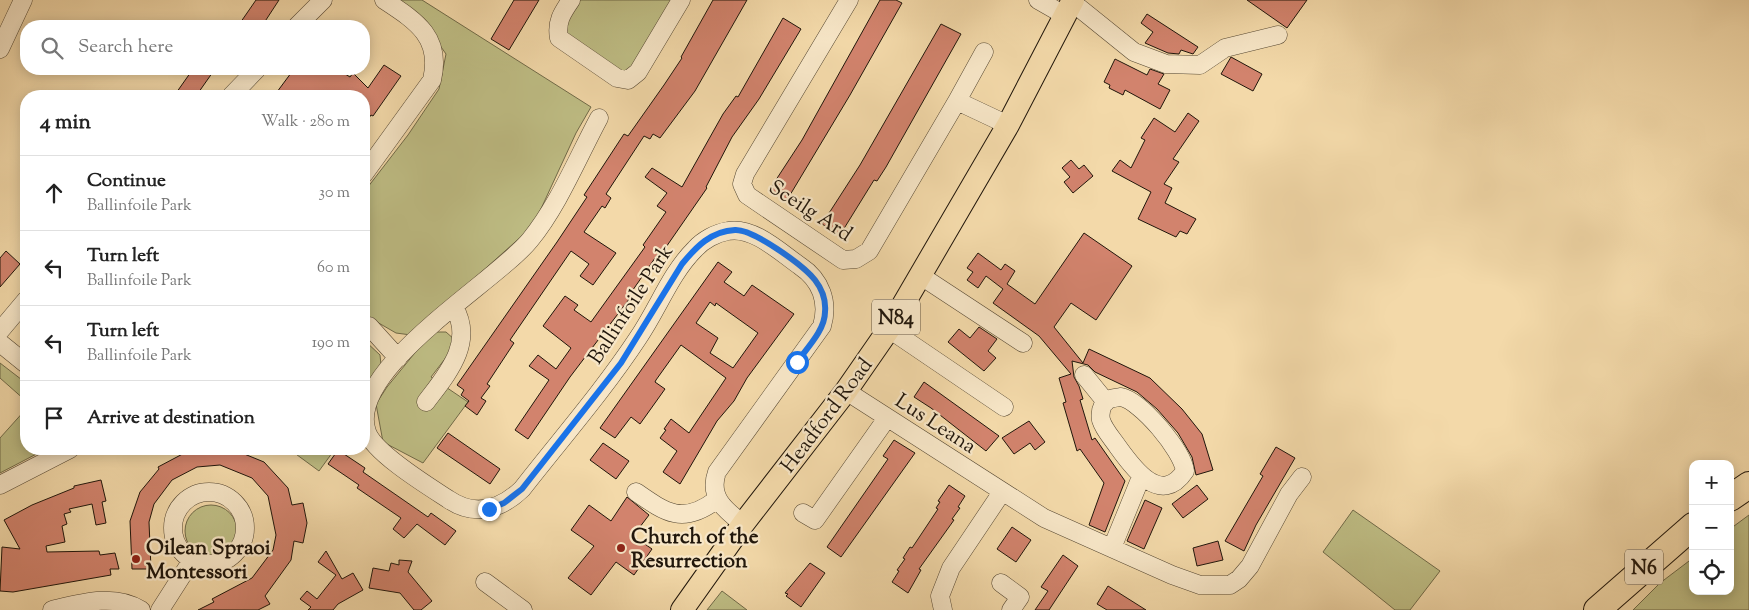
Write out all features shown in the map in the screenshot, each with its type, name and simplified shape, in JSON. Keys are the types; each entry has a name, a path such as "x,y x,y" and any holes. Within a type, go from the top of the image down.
{"highway":[{"path":"1734,495 1749,485"},
{"name":"N6","path":"1596,610 1689,529"}],"main road":[{"name":"Headford Road","path":"682,610 743,524 846,391 889,329 1008,125 1071,6"}],"street":[{"path":"0,49 23,0"},
{"path":"303,20 323,0"},
{"path":"370,166 432,80 435,68 430,40 422,27 384,0"},
{"path":"571,0 559,18 557,29 559,38 617,78 628,80 638,72 681,0"},
{"name":"Sceilg Ard","path":"849,0 745,174 742,184 747,195 844,260 856,259 869,251 984,52"},
{"path":"1038,0 1071,6 1134,52 1166,64 1200,65 1225,48 1278,35"},
{"path":"237,90 251,75"},
{"path":"957,100 1008,125"},
{"name":"Ballinfoile Park","path":"370,397 398,358 435,320 454,307 510,261 531,240 600,118"},
{"name":"Ballinfoile Park","path":"370,437 372,441 415,477 454,504 470,510 497,506 522,489 621,363 682,264 694,249 702,242 726,231 747,231 810,274 822,291 826,314 817,333 724,460 715,478 714,492 716,500"},
{"path":"921,276 1022,344"},
{"path":"0,331 20,307"},
{"path":"426,402 452,368 459,352 461,330 458,314 454,307"},
{"path":"370,327 398,358"},
{"path":"889,329 1004,407"},
{"path":"0,343 20,359"},
{"path":"1084,375 1106,402"},
{"name":"Lus Leana","path":"846,391 1044,518 1172,575 1200,585 1230,584 1239,579 1250,566 1289,494 1302,477"},
{"path":"1120,397 1138,404 1178,450 1184,461 1185,471 1177,481 1168,486 1150,482 1142,477 1130,464 1106,430 1101,419 1101,411 1106,402 1120,397"},
{"path":"803,514 815,520 886,418"},
{"path":"0,485 58,455"},
{"path":"1112,548 1142,477"},
{"path":"213,492 230,497 239,506 244,517 246,529 240,546 228,559 216,563 204,564 192,560 183,552 175,537 174,520 178,509 186,500 196,494 213,492"},
{"path":"636,492 660,509 681,515 692,514 716,500 743,524"},
{"path":"943,610 940,596 951,568 1002,492"},
{"path":"160,610 192,560"},
{"path":"485,582 523,610"},
{"path":"1001,583 1020,597 1011,610"},
{"path":"52,610 107,600 123,602 141,610"}],"shaded area":[{"path":"388,0 422,0 591,107 576,133 533,226 411,335 396,333 370,318 370,184 408,135 439,89 446,54 420,17"},
{"path":"580,0 675,0 634,67 627,72 618,70 571,39 566,31 569,15"},
{"path":"432,332 446,332 455,340 451,351 431,377 468,402 423,463 383,442 376,404 387,387"},
{"path":"370,346 380,355 381,365 370,384"},
{"path":"0,363 20,378 20,396 0,378"},
{"path":"20,416 20,455 34,455 0,473 0,438"},
{"path":"297,455 331,455 319,471"},
{"path":"206,505 216,505 230,512 237,526 237,536 230,550 216,557 206,557 196,553 189,546 185,536 185,526 189,516 196,509"},
{"path":"1353,510 1440,571 1410,610 1395,610 1323,552"},
{"path":"1749,515 1749,610 1633,610 1660,583 1689,561 1689,595 1734,595 1734,526"},
{"path":"722,591 747,610 707,610"}],"building":[{"path":"256,0 279,0 266,20 242,20"},
{"path":"514,0 539,0 509,50 491,39"},
{"path":"713,0 747,0 695,91 660,138 653,134 650,139 644,136 606,194 611,198 605,208 602,206 584,232 616,253 593,285 580,276 589,264 571,251 510,340 514,343 487,384 490,386 481,398 486,401 477,415 465,406 469,401 461,395 464,390 457,385 587,197 584,195 624,134 628,136 682,58"},
{"path":"880,0 896,0 902,3 787,200 770,189 802,140"},
{"path":"1247,0 1307,0 1287,28"},
{"path":"1147,14 1198,47 1193,54 1181,50 1179,54 1168,53 1145,43 1153,32 1141,23"},
{"path":"783,18 801,29 759,99 732,137 707,188 664,250 662,248 628,297 630,298 570,377 528,439 515,430 549,380 529,366 538,355 556,369 571,348 543,326 565,296 578,305 574,310 591,322 645,247 643,245 666,212 657,206 667,193 645,177 652,168 682,187 723,114 736,96 738,97"},
{"path":"941,24 961,34 886,167 877,181 874,180 840,235 822,224 860,165"},
{"path":"1231,57 1262,74 1253,91 1221,74"},
{"path":"1115,59 1147,75 1150,69 1164,74 1158,84 1170,90 1160,109 1125,90 1123,95 1109,88 1110,85 1104,82"},
{"path":"384,65 401,76 373,116 370,116 370,90 278,90 290,75 347,75 350,77 355,75 368,88"},
{"path":"189,75 211,75 200,90 178,90"},
{"path":"1188,113 1199,121 1173,159 1179,162 1164,184 1172,188 1165,203 1196,219 1187,234 1180,231 1176,237 1138,219 1151,192 1112,171 1120,160 1131,168 1145,140 1141,138 1154,118 1175,132"},
{"path":"1071,160 1079,169 1084,165 1093,176 1073,193 1064,182 1070,177 1062,168"},
{"path":"1084,233 1132,266 1096,320 1071,303 1054,327 1083,363 1089,349 1150,378 1182,409 1202,434 1213,470 1196,475 1192,457 1178,433 1157,409 1137,392 1095,372 1088,365 1072,361 1074,377 1083,399 1080,400 1092,440 1095,438 1125,481 1105,532 1089,525 1104,483 1080,449 1077,451 1063,403 1066,402 1059,378 1071,374 1039,336 993,303 1003,289 986,276 978,288 967,280 973,272 967,268 978,253 1001,270 1005,264 1015,271 1007,284 1035,304"},
{"path":"6,251 20,264 0,287 0,258"},
{"path":"718,262 732,272 724,282 744,296 752,285 794,314 747,378 734,401 717,421 680,484 663,472 677,451 660,438 671,419 689,433 726,378 681,345 655,382 665,389 640,424 631,417 615,438 600,428","holes":["710,302 715,306 716,303 758,333 733,368 710,353 718,338 696,323"]},
{"path":"979,327 997,339 988,351 996,358 984,371 948,342 959,329 970,338"},
{"path":"924,382 999,436 986,451 914,397"},
{"path":"1029,421 1045,442 1035,450 1030,443 1014,454 1002,438"},
{"path":"448,433 500,469 490,484 437,448"},
{"path":"894,440 915,453 841,557 827,547 888,459 883,456"},
{"path":"603,443 629,461 616,479 590,460"},
{"path":"1276,447 1295,458 1256,525 1244,551 1225,541 1263,476 1260,474"},
{"path":"181,455 247,455 264,462 288,488 292,505 303,503 307,523 303,543 294,541 291,560 265,596 270,604 258,610 198,610 214,602 212,599 252,578 273,550 276,535 268,496 252,478 220,465 197,467 172,480 154,504 149,522 151,569 132,569 130,521 140,492 159,469 158,467"},
{"path":"334,455 346,455 365,468 363,472 428,517 431,513 456,531 445,545 417,524 404,538 393,529 401,518 357,488 359,485 328,464"},
{"path":"101,480 106,501 102,502 106,523 96,525 92,504 69,509 71,512 64,514 67,524 62,526 65,542 46,546 47,552 99,551 100,555 115,553 119,569 110,569 111,575 13,592 0,591 2,547 20,549 4,520 32,505 74,488 74,486"},
{"path":"949,485 965,496 958,507 960,508 952,519 954,520 919,569 921,570 908,593 892,582 899,571 897,570 905,559 903,558 910,547 912,548 938,509 936,508 940,502 938,501"},
{"path":"1197,485 1208,499 1183,518 1172,504"},
{"name":"Church of the Resurrection","path":"627,497 649,515 633,536 652,549 634,575 616,562 591,595 568,578 594,546 571,530 589,505 611,521"},
{"path":"1145,500 1162,508 1144,549 1127,541"},
{"path":"1012,527 1031,540 1016,562 997,549"},
{"path":"1218,541 1223,560 1197,566 1193,548"},
{"path":"326,551 342,579 353,573 363,590 338,604 333,610 308,610 311,607 300,599 307,591 317,599 336,575 318,562"},
{"path":"1063,555 1078,566 1049,610 1035,610 1048,591 1041,587"},
{"path":"399,560 412,561 408,572 432,601 421,610 414,610 400,593 369,588 373,568 389,571 391,563 399,565"},
{"path":"810,563 825,573 801,607 786,596 788,594 785,593"},
{"path":"1108,586 1146,610 1107,610 1097,604"}],"place":[{"name":"Church of the Resurrection","path":"621,548"},
{"name":"Oilean Spraoi Montessori","path":"136,559"}],"route":[{"path":"489,509 504,503 522,489 621,363 656,310 682,264 694,249 712,236 726,231 747,231 803,268 816,281 822,291 826,314 822,326 797,362"}]}
